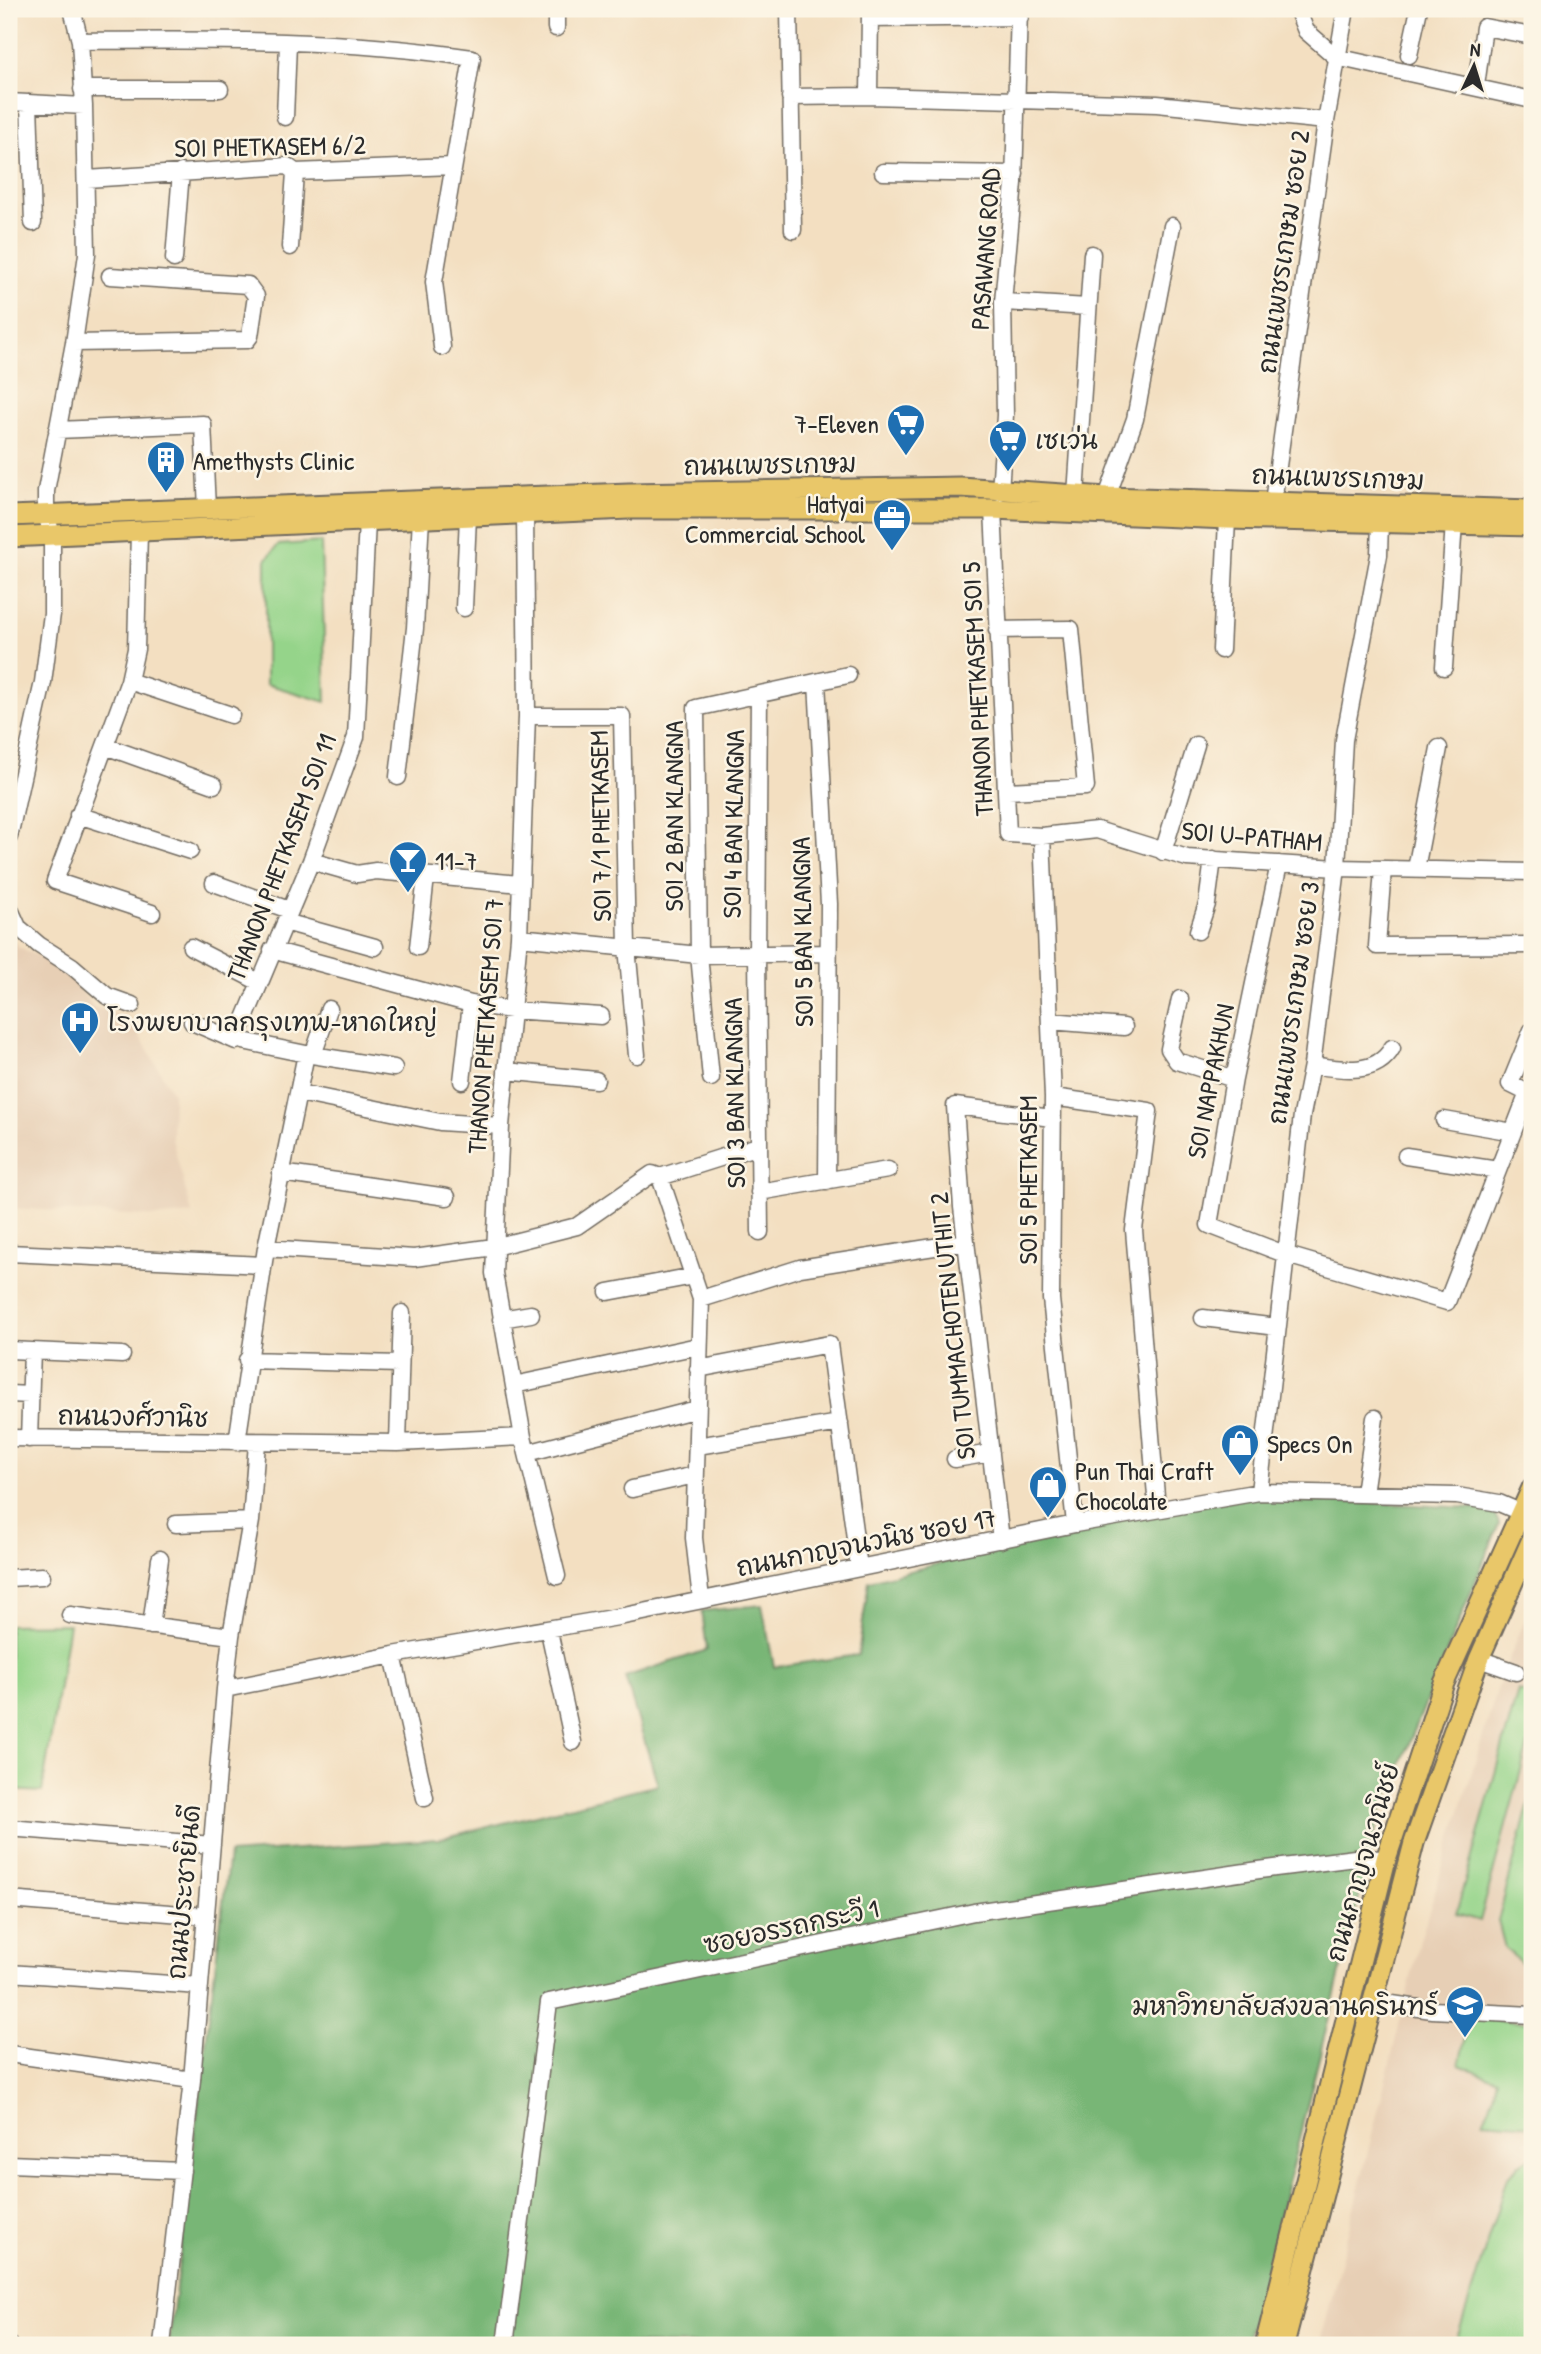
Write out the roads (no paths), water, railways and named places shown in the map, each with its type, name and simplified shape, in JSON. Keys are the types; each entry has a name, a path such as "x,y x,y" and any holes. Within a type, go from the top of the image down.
{"main road":[{"name":"ถนนเพชรเกษม","path":"9,516 207,509 629,501 996,500 1076,495 1273,502 1418,513 1532,510"},
{"name":"ถนนเพชรเกษม","path":"996,500 1227,519 1380,521 1418,513 1454,523 1532,526"},
{"name":"ถนนเพชรเกษม","path":"9,537 525,514 629,501"},
{"name":"ถนนกาญจนวณิชย์","path":"1265,2345 1386,1859 1444,1684 1532,1488"},
{"name":"ถนนกาญจนวณิชย์","path":"1283,2345 1414,1843 1479,1658 1532,1539"},
{"path":"1352,1997 1372,2001"}],"street":[{"path":"9,837 43,682 51,614 52,535 46,514 46,491 74,343 86,254 84,106 80,41 72,9"},
{"path":"556,9 556,28"},
{"path":"789,9 793,230"},
{"path":"1297,9 1306,31 1336,57 1532,100"},
{"name":"ถนนเพชรเกษม ซอย 2","path":"1273,502 1326,121 1346,9"},
{"path":"1409,55 1419,9"},
{"path":"869,96 870,14 1020,13"},
{"name":"PASAWANG ROAD","path":"996,500 1005,415 1003,302 1015,174 1020,13"},
{"path":"1476,86 1484,27 1532,36"},
{"path":"80,41 206,40 425,50 472,58 434,282 442,347"},
{"path":"285,117 288,44"},
{"path":"82,89 220,89"},
{"path":"790,97 869,96 1157,104 1326,121"},
{"path":"9,102 84,106"},
{"path":"29,103 33,223"},
{"name":"SOI PHETKASEM 6/2","path":"87,179 287,166 295,172 453,166"},
{"path":"174,259 181,172"},
{"path":"290,247 295,172"},
{"path":"883,172 1015,174"},
{"path":"1107,497 1135,419 1172,226"},
{"path":"1076,495 1092,254"},
{"path":"74,343 247,340 250,336 256,296 248,285 110,276"},
{"path":"1003,302 1088,307"},
{"path":"57,430 203,424 207,509"},
{"name":"THANON PHETKASEM SOI 5","path":"996,500 997,629 1008,791 1008,834 1042,836"},
{"name":"THANON PHETKASEM SOI 7","path":"525,514 527,716 519,937 501,1126 494,1273 523,1437 557,1576"},
{"path":"464,608 468,516"},
{"path":"398,777 415,628 421,518"},
{"path":"1221,650 1227,519"},
{"name":"ถนนเพชรเกษม ซอย 3","path":"1259,1492 1302,1115 1312,1065 1337,868 1344,740 1379,555 1380,521"},
{"name":"THANON PHETKASEM SOI 11","path":"236,1041 311,861 356,737 367,522"},
{"path":"1444,667 1454,523"},
{"path":"139,532 136,649 129,681 55,881 152,913"},
{"path":"997,629 1071,629 1086,788 1008,791"},
{"name":"SOI 2 BAN KLANGNA","path":"711,1078 699,955 696,708 848,675"},
{"path":"129,681 230,715"},
{"name":"SOI 5 BAN KLANGNA","path":"817,682 829,904 827,1181"},
{"name":"SOI 4 BAN KLANGNA","path":"757,954 759,695"},
{"name":"SOI 7/1 PHETKASEM","path":"527,716 622,716 627,947"},
{"path":"1163,852 1196,745"},
{"path":"105,746 215,785"},
{"path":"1416,869 1439,748"},
{"path":"78,815 190,851"},
{"name":"SOI U-PATHAM","path":"1042,836 1097,831 1187,858 1337,868 1532,872"},
{"name":"SOI 5 PHETKASEM","path":"1042,836 1053,1097 1051,1299 1076,1524"},
{"path":"1198,931 1207,904 1213,859"},
{"path":"311,861 357,874 376,871 520,884"},
{"name":"SOI NAPPAKHUN","path":"1279,864 1234,1079 1209,1225 1287,1255"},
{"path":"1383,869 1377,946 1532,945"},
{"path":"418,947 426,877"},
{"path":"214,883 287,916 375,947"},
{"path":"9,907 18,928 39,945 72,966 107,996 132,1005"},
{"path":"519,937 699,955 828,953"},
{"path":"191,947 259,982"},
{"path":"627,947 637,1055"},
{"path":"272,950 471,1004 511,1010 601,1016"},
{"name":"SOI 3 BAN KLANGNA","path":"757,954 760,1232"},
{"path":"1180,999 1169,1049 1171,1055 1177,1061 1234,1079"},
{"path":"462,1081 471,1004"},
{"path":"237,1443 247,1360 281,1172 309,1055 329,1009"},
{"path":"1050,1021 1124,1027"},
{"path":"192,1022 236,1041 394,1068"},
{"path":"1287,1255 1447,1302 1530,1094 1510,1084 1532,1030"},
{"path":"1312,1065 1361,1070 1379,1062 1392,1048"},
{"path":"506,1071 596,1080"},
{"path":"299,1093 440,1122 501,1126"},
{"path":"1053,1097 1149,1111 1134,1230 1157,1508"},
{"name":"SOI TUMMACHOTEN UTHIT 2","path":"1001,1540 966,1242 956,1106 1052,1118"},
{"path":"1444,1120 1513,1132"},
{"path":"266,1248 414,1258 494,1247 576,1226 652,1174 660,1177 758,1146"},
{"path":"1406,1156 1498,1170"},
{"path":"759,1192 888,1170"},
{"path":"281,1172 447,1197"},
{"path":"660,1177 701,1298 694,1538 701,1599"},
{"path":"701,1298 800,1268 966,1242"},
{"path":"9,1253 263,1265"},
{"path":"608,1292 694,1276"},
{"path":"398,1443 402,1313"},
{"path":"501,1319 531,1314"},
{"path":"1203,1318 1278,1327"},
{"path":"698,1369 829,1344 859,1568"},
{"path":"514,1385 698,1346"},
{"path":"9,1350 122,1355"},
{"path":"29,1439 32,1351"},
{"path":"247,1360 400,1364"},
{"path":"9,1394 30,1395"},
{"path":"527,1453 697,1409"},
{"path":"1364,1493 1374,1418"},
{"path":"696,1446 840,1423"},
{"name":"ถนนวงศ์วานิช","path":"9,1438 398,1443 523,1437"},
{"name":"ถนนประชายินดี","path":"162,2345 192,2080 225,1689 231,1636 251,1521 257,1443"},
{"path":"955,1459 991,1453"},
{"path":"632,1489 695,1475"},
{"name":"ถนนกาญจนวนิช ซอย 17","path":"225,1689 393,1655 549,1631 1157,1508 1259,1492 1457,1496 1499,1503 1520,1511"},
{"path":"176,1524 251,1521"},
{"path":"151,1626 160,1559"},
{"path":"9,1578 42,1576"},
{"path":"70,1615 231,1636"},
{"path":"549,1631 573,1742"},
{"path":"393,1655 425,1798"},
{"path":"1479,1658 1516,1672"},
{"path":"9,1828 212,1845"},
{"name":"ซอยอรรถกระวี 1","path":"505,2345 549,2002 974,1912 1354,1857 1386,1859"},
{"path":"9,1900 206,1916"},
{"path":"9,1973 200,1986"},
{"path":"1372,2001 1432,2010 1532,2015"},
{"path":"9,2054 192,2080"},
{"path":"9,2164 182,2171"}],"place":[{"name":"7-Eleven","path":"906,457"},
{"name":"เซเว่น","path":"1008,473"},
{"name":"Amethysts Clinic","path":"166,494"},
{"name":"Hatyai Commercial School","path":"892,552"},
{"name":"11-7","path":"408,894"},
{"name":"โรงพยาบาลกรุงเทพ-หาดใหญ่","path":"80,1055"},
{"name":"Specs On","path":"1240,1477"},
{"name":"Pun Thai Craft Chocolate","path":"1048,1519"},
{"name":"มหาวิทยาลัยสงขลานครินทร์","path":"1465,2039"}]}
